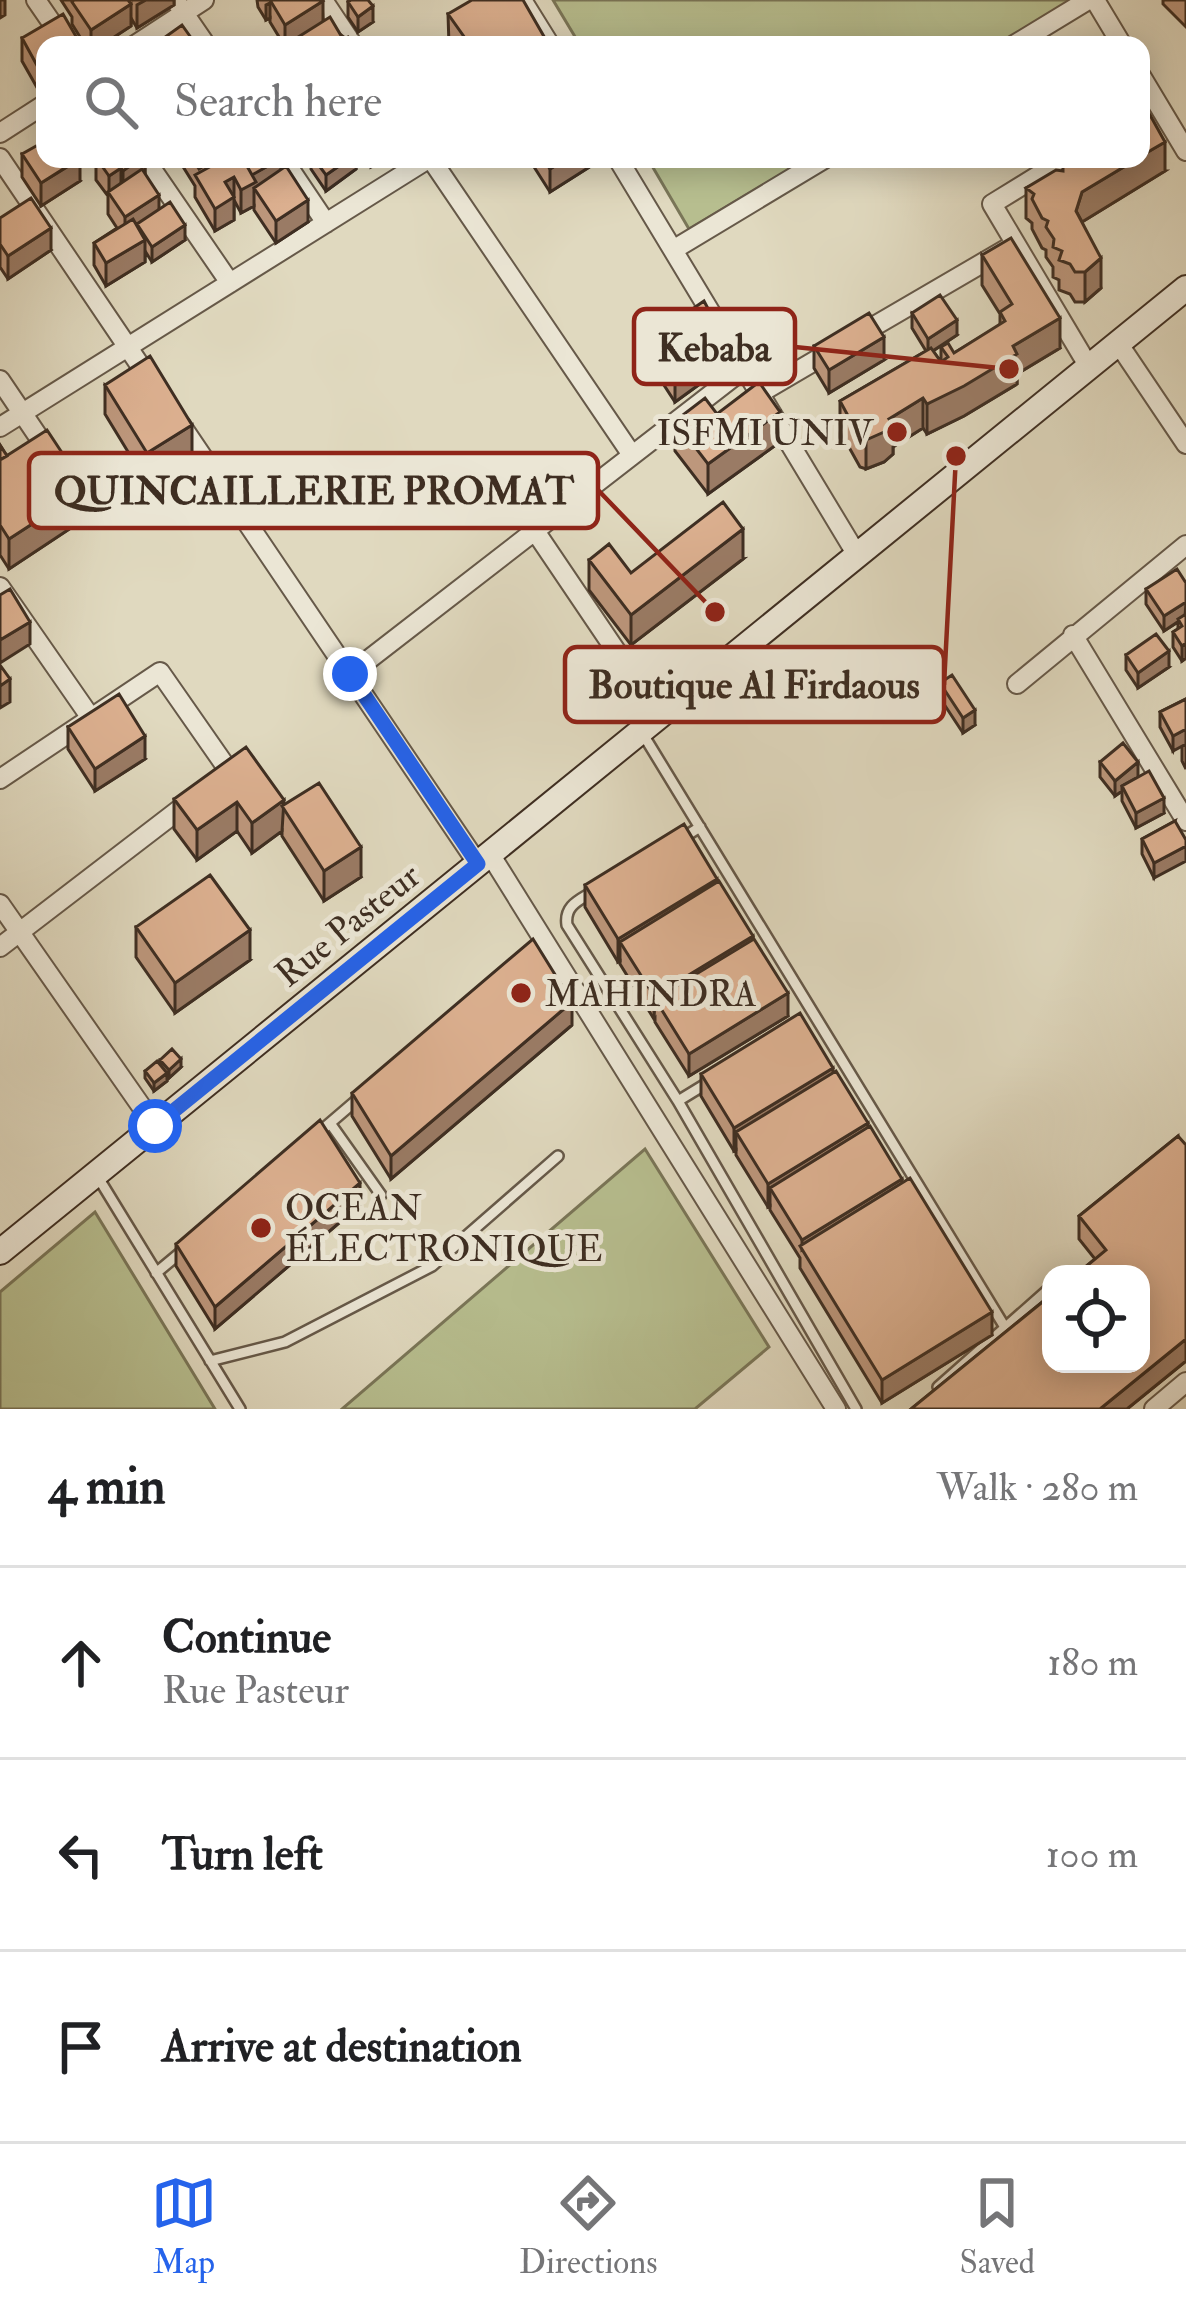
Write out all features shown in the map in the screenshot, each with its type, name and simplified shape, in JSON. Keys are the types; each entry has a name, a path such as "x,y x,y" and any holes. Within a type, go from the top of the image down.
{"main road":[{"name":"Rue Pasteur","path":"0,1252 1186,288"}],"street":[{"path":"36,0 61,36"},
{"path":"145,36 180,6 204,0"},
{"path":"323,0 347,36"},
{"path":"522,0 544,36"},
{"path":"1029,36 1092,0 1116,36"},
{"path":"180,6 200,36"},
{"path":"1150,108 1186,151"},
{"path":"0,134 36,110"},
{"path":"0,158 350,674 484,859 836,1409"},
{"path":"151,168 230,283"},
{"path":"289,168 326,223"},
{"path":"0,427 415,168"},
{"path":"436,168 632,455"},
{"path":"623,168 857,555"},
{"path":"673,250 809,168"},
{"path":"1050,168 992,204 1089,367"},
{"path":"760,393 1016,244"},
{"path":"1118,343 1186,444"},
{"path":"350,674 745,368"},
{"path":"0,380 94,517"},
{"path":"535,531 651,723"},
{"path":"1017,684 1186,545"},
{"path":"0,586 92,718"},
{"path":"1073,635 1186,821"},
{"path":"0,779 160,672 229,771 0,947"},
{"path":"0,904 155,1126"},
{"path":"1154,1409 1186,1382"}],"lane":[{"path":"651,723 700,827 1006,1329"},
{"path":"663,850 700,827"},
{"path":"608,883 572,905 565,916 567,925 678,1101 856,1409"},
{"path":"795,1028 815,1015"},
{"path":"678,1101 717,1076"},
{"path":"313,1138 363,1094"},
{"path":"330,1123 381,1195"},
{"path":"210,1361 285,1342 433,1266 558,1156"},
{"path":"96,1174 240,1409"},
{"path":"156,1273 191,1243"},
{"path":"928,1396 1042,1296"}],"green space":[{"path":"553,0 1072,0 1012,36 575,36"},
{"path":"653,168 792,168 689,229"},
{"path":"645,1149 769,1347 695,1409 342,1409"},
{"path":"95,1212 215,1409 0,1409 0,1292"}],"building":[{"path":"74,0 128,0 131,4 91,30"},
{"path":"270,0 322,0 323,1 285,25"},
{"path":"351,0 368,0 373,6 358,17"},
{"path":"472,0 523,0 544,36 464,36 448,14"},
{"path":"63,14 76,36 36,36 36,64 22,38"},
{"path":"330,17 341,36 300,36"},
{"path":"182,25 190,36 167,36"},
{"path":"1150,115 1165,142 1150,151"},
{"path":"36,146 36,168 65,168 41,183 22,154"},
{"path":"208,168 248,168 256,182 241,190 234,177 225,182 234,197 215,209 195,175"},
{"path":"287,168 308,200 276,221 254,188"},
{"path":"1122,168 1082,192 1076,211 1101,258 1085,272 1075,272 1059,260 1062,251 1053,247 1048,221 1026,188 1056,170"},
{"path":"142,169 159,195 125,217 108,192"},
{"path":"31,198 51,228 8,256 0,244 0,218"},
{"path":"170,202 185,225 152,247 137,224"},
{"path":"133,219 145,240 106,263 94,243"},
{"path":"1011,238 1060,318 1013,346 1017,354 964,386 927,404 923,398 889,419 893,424 884,432 860,438 840,401 931,348 941,362 948,357 941,347 948,343 954,353 1005,321 1000,312 1012,304 982,255"},
{"path":"940,295 957,320 928,339 912,313"},
{"path":"704,301 726,343 675,379 649,339"},
{"path":"869,313 884,337 829,370 814,346"},
{"path":"150,356 192,425 147,453 105,385"},
{"path":"759,382 780,412 708,464 675,421 705,398 717,414"},
{"path":"47,430 86,489 9,539 0,525 0,460"},
{"path":"723,502 743,529 631,615 589,560 609,544 631,573"},
{"path":"1177,569 1186,583 1186,602 1164,616 1146,589"},
{"path":"10,589 30,622 0,640 0,595"},
{"path":"1186,614 1182,646 1173,632 1182,626 1178,619"},
{"path":"1156,634 1169,651 1138,673 1126,655"},
{"path":"0,665 10,679 0,686"},
{"path":"952,675 975,710 963,718 940,683"},
{"path":"119,694 145,736 95,769 68,727"},
{"path":"1186,699 1186,729 1173,736 1160,712"},
{"path":"1123,743 1138,762 1115,781 1100,762"},
{"path":"246,747 284,800 252,823 237,802 197,830 174,799"},
{"path":"1149,771 1164,798 1136,813 1122,786"},
{"path":"319,783 361,847 324,871 282,806"},
{"path":"1175,821 1186,846 1154,863 1142,839"},
{"path":"684,824 717,879 618,939 585,885"},
{"path":"210,875 250,930 175,983 136,927"},
{"path":"719,881 753,936 654,996 620,942"},
{"path":"533,939 572,1002 391,1156 352,1093"},
{"path":"754,939 788,993 689,1054 655,999"},
{"path":"800,1013 833,1068 734,1128 701,1074"},
{"path":"172,1049 181,1059 169,1070 160,1060"},
{"path":"157,1061 167,1073 154,1083 145,1071"},
{"path":"836,1071 868,1123 768,1184 736,1132"},
{"path":"320,1120 360,1183 215,1307 176,1244"},
{"path":"870,1126 902,1179 802,1240 770,1188"},
{"path":"1178,1136 1186,1145 1186,1339 1150,1368 1150,1265 1088,1265 1106,1250 1079,1216"},
{"path":"910,1178 992,1312 882,1380 800,1246"},
{"path":"1042,1302 1042,1373 1144,1373 1100,1409 911,1409"}],"place":[{"name":"Kebaba","path":"1009,369"},
{"name":"ISFMI UNIV","path":"897,432"},
{"name":"Boutique Al Firdaous","path":"956,456"},
{"name":"QUINCAILLERIE PROMAT","path":"715,612"},
{"name":"MAHINDRA","path":"521,993"},
{"name":"OCEAN ÉLECTRONIQUE","path":"261,1228"}],"route":[{"path":"155,1126 478,864 350,674"}]}
